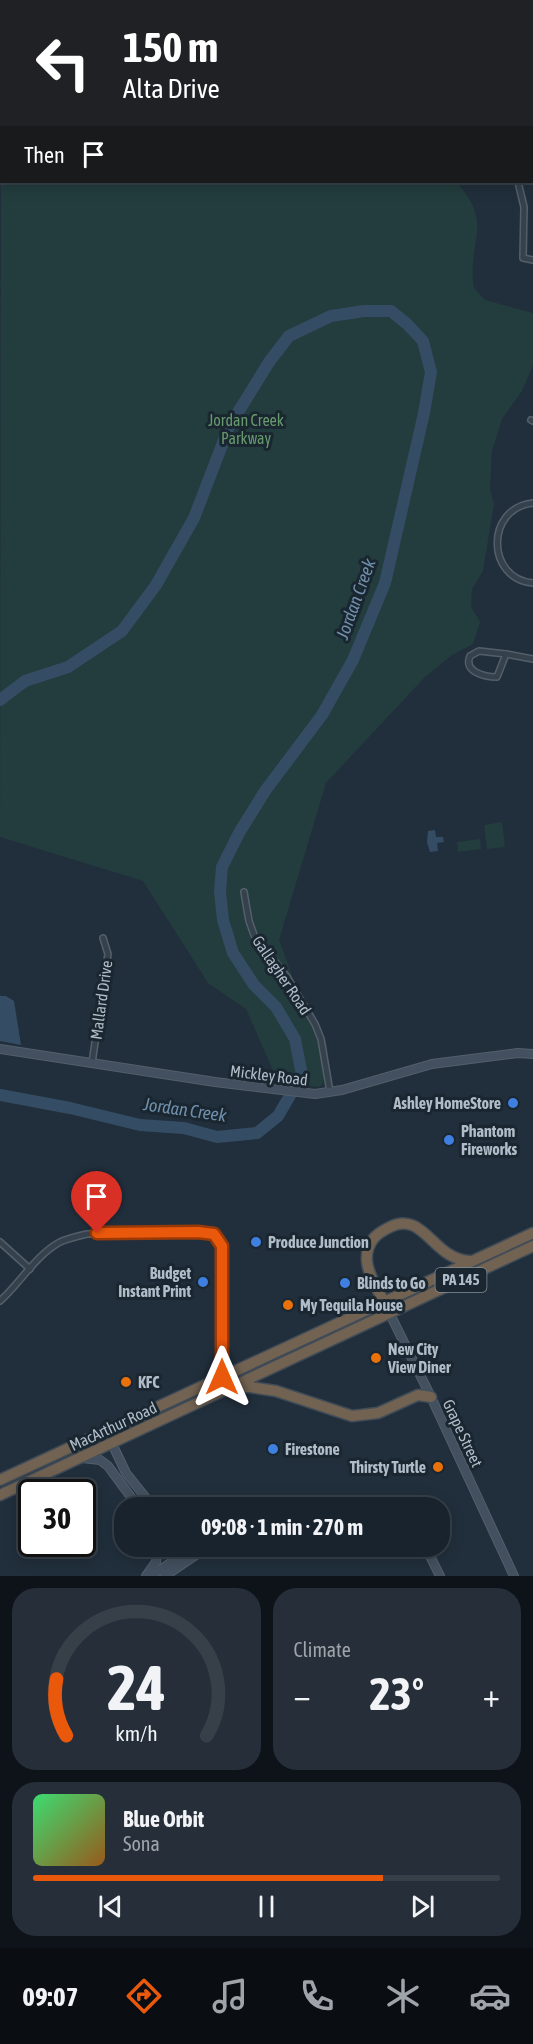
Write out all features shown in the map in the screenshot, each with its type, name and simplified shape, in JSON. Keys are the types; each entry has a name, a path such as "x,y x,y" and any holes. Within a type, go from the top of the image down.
{"highway":[{"path":"384,1302 368,1269 367,1256 375,1237 394,1225 413,1226 423,1231 446,1255 459,1260 473,1261"},
{"name":"MacArthur Road","path":"0,1480 533,1233"},
{"name":"MacArthur Road","path":"0,1495 533,1246"},
{"path":"226,1389 263,1388 352,1416 378,1413 418,1395 431,1397"}],"street":[{"path":"518,183 524,207 523,258 533,260"},
{"path":"533,503 521,505 508,514 499,528 497,544 501,561 508,572 533,583"},
{"path":"506,654 500,675 495,678 477,673 472,670 468,662 470,656 479,651 506,654 533,659"},
{"name":"Gallagher Road","path":"244,892 254,935 287,977 318,1031 330,1092"},
{"name":"Mallard Drive","path":"92,1063 108,954 103,938"},
{"name":"Mickley Road","path":"0,1049 315,1094 432,1064 518,1053 533,1054"},
{"path":"0,1301 51,1248 71,1238 87,1234 198,1232 214,1234 222,1246 222,1377"},
{"path":"0,1242 30,1269"},
{"name":"Grape Street","path":"384,1302 514,1576"},
{"path":"106,1431 126,1473 145,1497"},
{"path":"80,1458 100,1460 108,1466 131,1497"},
{"path":"146,1576 156,1562 157,1557"},
{"path":"152,1576 180,1557"},
{"path":"165,1576 181,1557"},
{"path":"430,1557 440,1576"}],"green space":[{"name":"Jordan Creek Parkway","path":"1,183 457,183 468,197 477,221 474,288 485,300 533,313 533,365 522,391 502,419 492,451 490,490 494,504 483,571 472,589 471,607 480,622 473,644 452,655 424,678 326,783 279,940 293,978 327,1046 330,1076 323,1078 323,1084 319,1087 278,1082 246,1009 208,983 143,881 0,837"},
{"path":"502,822 505,847 487,849 484,825"},
{"path":"480,839 481,849 458,852 457,842"}],"water":[{"path":"435,830 436,837 443,837 444,842 437,843 438,851 430,852 427,842 428,831"},
{"path":"0,996 6,996 14,1001 21,1045 0,1041"}],"waterway":[{"name":"Jordan Creek","path":"0,700 25,681 68,667 122,631 156,585 194,518 229,427 269,362 289,336 331,316 364,311 391,311 423,341 431,372 424,413 385,583 353,660 322,715 265,791 239,833 222,867 220,892 223,920 233,953 254,985 276,1007 295,1039 302,1075 278,1116 257,1133 217,1137 184,1128 140,1125 70,1108 0,1095"}],"place":[{"name":"Ashley HomeStore","path":"513,1103"},
{"name":"Phantom Fireworks","path":"449,1140"},
{"name":"Produce Junction","path":"256,1242"},
{"name":"Budget Instant Print","path":"203,1282"},
{"name":"Blinds to Go","path":"345,1283"},
{"name":"My Tequila House","path":"288,1305"},
{"name":"New City View Diner","path":"376,1358"},
{"name":"KFC","path":"126,1382"},
{"name":"Firestone","path":"273,1449"},
{"name":"Thirsty Turtle","path":"438,1467"}],"route":[{"path":"97,1233 198,1232 214,1234 222,1246 222,1377"}]}
